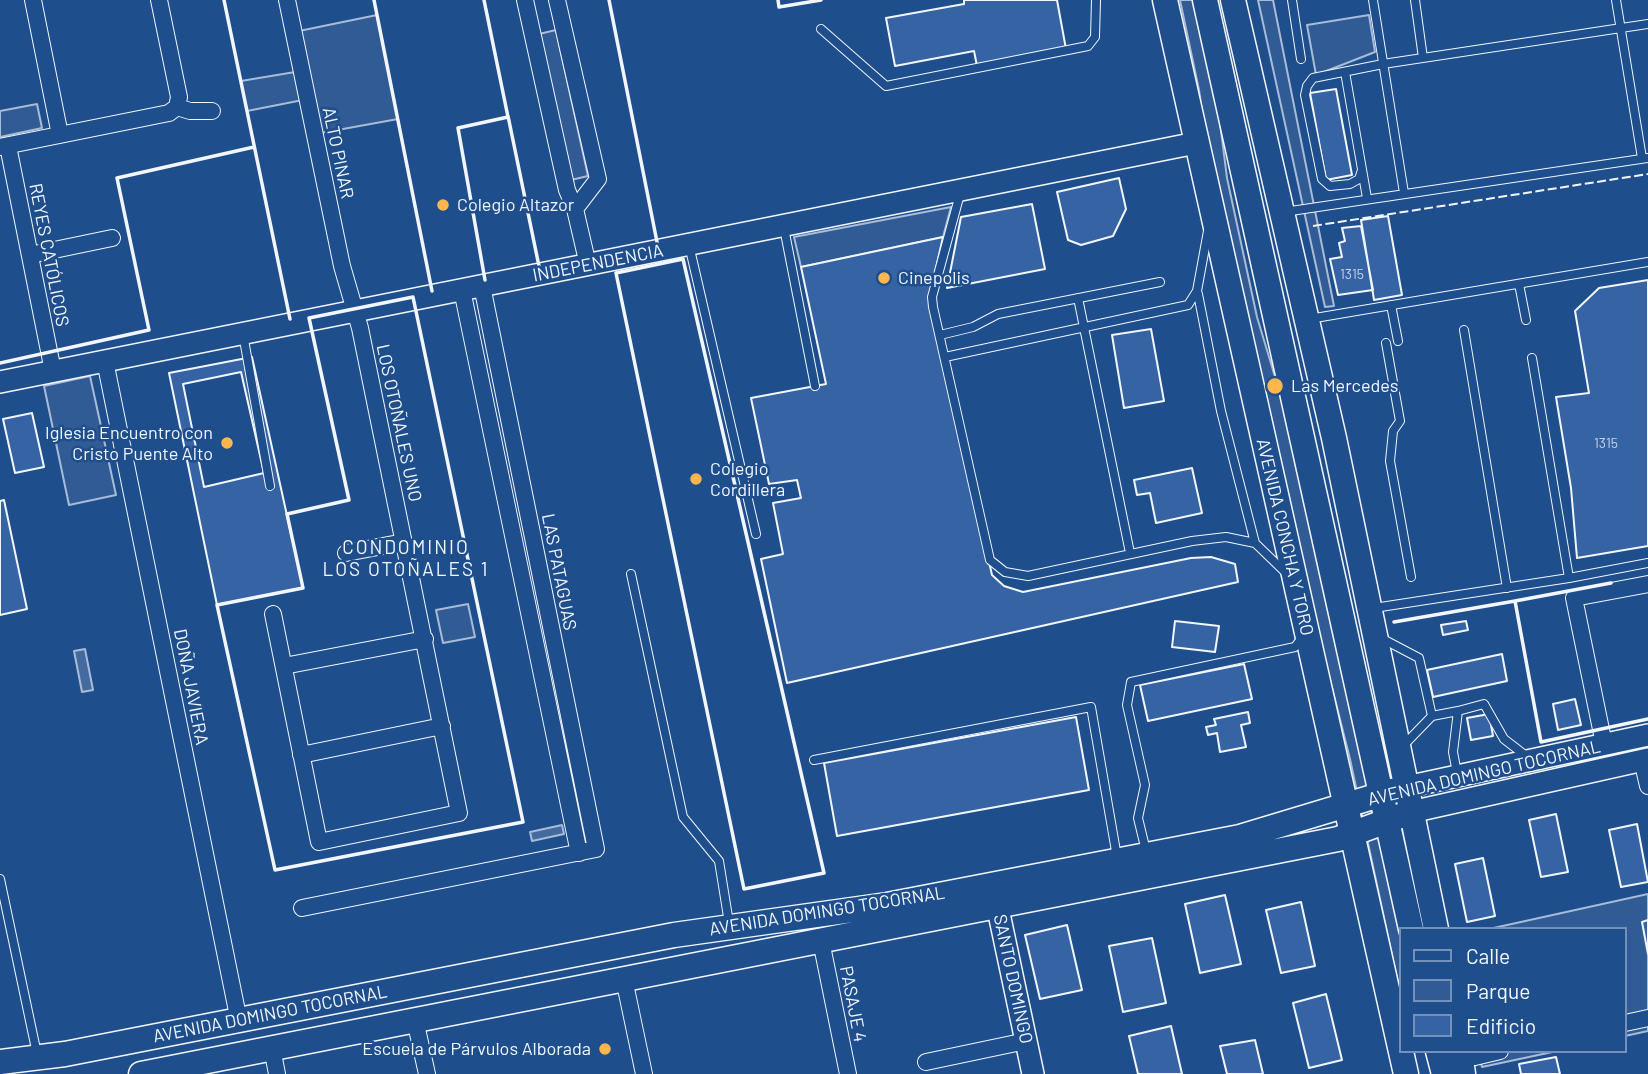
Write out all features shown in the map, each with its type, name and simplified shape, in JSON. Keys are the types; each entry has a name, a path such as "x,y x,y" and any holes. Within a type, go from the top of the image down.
{"main road":[{"name":"AVENIDA CONCHA Y TORO","path":"1165,0 1400,1046"},
{"path":"1205,0 1411,927"},
{"path":"1233,0 1334,438 1436,927"},
{"path":"1196,143 1234,129 1258,102"},
{"path":"1211,211 1233,210 1255,223"},
{"path":"1327,544 1334,438"},
{"name":"AVENIDA DOMINGO TOCORNAL","path":"141,1074 821,941 1118,860 1240,837 1406,787"},
{"name":"AVENIDA DOMINGO TOCORNAL","path":"0,1062 37,1058 239,1021 733,926 887,905 995,895 1354,834 1410,812"},
{"path":"733,926 743,940 741,956"},
{"path":"551,960 558,975 557,992"},
{"path":"352,998 349,1017 360,1031"},
{"path":"323,1004 332,1020 328,1037"},
{"name":"AVENIDA CONCHA Y TORO","path":"1401,1053 1406,1074"},
{"path":"1439,1053 1444,1074"}],"street":[{"path":"33,0 60,135"},
{"path":"4,146 169,113 177,107 179,97 159,0"},
{"name":"ALTO PINAR","path":"287,0 354,312"},
{"path":"525,0 567,190 575,209 588,265"},
{"path":"557,0 598,178 575,209"},
{"path":"177,107 190,111 212,111"},
{"name":"INDEPENDENCIA","path":"0,382 1196,143"},
{"name":"REYES CATÓLICOS","path":"4,146 30,255 53,371"},
{"path":"30,255 113,238"},
{"name":"LAS PATAGUAS","path":"302,908 596,849 472,288"},
{"name":"LOS OTOÑALES UNO","path":"274,614 319,842 459,813 360,328 354,312"},
{"name":"DOÑA JAVIERA","path":"105,361 239,1021"},
{"path":"346,553 404,542"},
{"path":"1604,744 1574,598 1648,584"},
{"path":"284,666 425,639"},
{"path":"301,755 442,726"},
{"name":"AVENIDA DOMINGO TOCORNAL","path":"1406,787 1648,734"},
{"path":"1645,760 1648,786"},
{"name":"AVENIDA DOMINGO TOCORNAL","path":"1410,812 1645,760"},
{"name":"SANTO DOMINGO","path":"995,895 1033,1074"},
{"name":"PASAJE 4","path":"821,941 845,1073"},
{"path":"624,979 644,1074"},
{"path":"1627,1023 1648,1018"},
{"path":"415,1020 427,1074"},
{"path":"926,1062 1026,1041"},
{"path":"272,1048 277,1074"},
{"path":"1466,1061 1493,1053"}],"lane":[{"path":"821,29 886,86 1088,46 1095,37 1096,0"},
{"path":"1292,0 1301,59"},
{"path":"1373,0 1404,192"},
{"path":"1415,0 1423,58"},
{"path":"1282,212 1645,158 1637,135 1616,0"},
{"path":"1362,170 1359,179 1350,184 1330,186 1324,182 1305,95 1313,78 1383,64 1648,24"},
{"path":"1345,72 1367,198"},
{"path":"1637,135 1648,134"},
{"path":"961,191 932,297 990,560 1005,572 1028,576 1213,538 1255,543 1271,555 1295,583"},
{"path":"945,357 1188,305 1197,291 1211,211"},
{"path":"783,226 815,386"},
{"path":"689,245 756,534"},
{"path":"1307,319 1648,262"},
{"path":"940,335 973,327 998,314 1160,282"},
{"path":"1519,284 1526,320"},
{"name":"AVENIDA CONCHA Y TORO","path":"1197,291 1221,411 1255,543"},
{"path":"1078,298 1130,553"},
{"path":"1391,305 1398,341"},
{"path":"1464,330 1507,588"},
{"path":"243,334 270,486"},
{"path":"1387,343 1400,421 1393,431 1390,461 1412,577"},
{"path":"1532,358 1569,578"},
{"path":"1371,608 1569,578 1648,563"},
{"path":"631,574 683,817 719,862 733,926"},
{"path":"1147,855 1138,818 1144,785 1127,705 1131,682 1294,647 1307,631"},
{"path":"1376,635 1419,658 1432,716"},
{"path":"1400,749 1432,716 1484,704 1504,739 1531,760"},
{"path":"814,760 1091,707 1118,860"},
{"path":"1458,711 1453,751 1458,776"},
{"path":"0,879 37,1058"}],"green space":[{"path":"1180,0 1196,0 1217,99 1227,178 1257,317 1313,503 1401,927 1400,992 1350,759 1310,600 1208,155 1199,90"},
{"path":"1258,0 1273,0 1334,306 1325,307"},
{"path":"377,15 398,119 321,133 313,98 247,111 241,81 307,70 299,31"},
{"path":"1369,15 1375,52 1316,75 1307,25"},
{"path":"556,30 588,176 571,180 539,34"},
{"path":"37,104 42,128 0,137 0,111"},
{"path":"951,207 943,237 801,267 794,237"},
{"path":"90,376 116,495 69,505 44,386"},
{"path":"468,604 475,637 443,643 436,610"},
{"path":"1648,894 1648,1031 1627,1036 1627,927 1498,927"},
{"path":"1478,1053 1548,1053 1482,1067"}],"shaded area":[{"path":"85,649 93,690 82,692 74,651"},
{"path":"562,825 564,834 532,841 530,832"}],"building":[{"path":"964,0 1057,0 1066,49 977,66 974,51 895,66 886,18 964,4"},
{"path":"1336,89 1352,175 1326,180 1310,93"},
{"path":"1119,178 1126,209 1113,236 1081,245 1068,240 1057,192"},
{"path":"1032,204 1045,269 947,288 961,217"},
{"path":"1388,216 1402,295 1374,300 1361,220"},
{"path":"1361,226 1373,290 1338,295 1330,259 1342,257 1339,243 1345,241 1342,228"},
{"path":"943,237 929,299 992,575 1004,586 1023,592 1191,558 1211,557 1235,564 1238,582 787,683 761,559 783,554 773,503 801,498 797,480 769,484 751,398 826,384 801,267"},
{"path":"1648,280 1648,546 1577,558 1571,488 1556,397 1589,393 1575,311 1599,288"},
{"path":"1151,329 1164,401 1124,408 1112,335"},
{"name":"Iglesia Encuentro con Cristo Puente Alto","path":"252,357 303,588 217,605 169,373"},
{"name":"Iglesia Encuentro con Cristo Puente Alto","path":"241,372 264,473 204,487 183,384"},
{"path":"32,413 44,467 15,473 3,419"},
{"path":"1192,468 1202,513 1156,523 1150,493 1137,495 1134,480"},
{"path":"4,500 27,609 0,615 0,501"},
{"path":"1175,621 1219,626 1215,652 1172,647"},
{"path":"1466,621 1468,630 1443,635 1441,625"},
{"path":"1502,654 1507,681 1433,697 1427,670"},
{"path":"1244,664 1252,699 1148,721 1140,685"},
{"path":"1575,699 1581,725 1558,730 1553,704"},
{"path":"1248,712 1250,723 1241,725 1246,747 1220,752 1217,733 1208,735 1206,727 1216,725 1214,719"},
{"path":"1489,714 1493,736 1471,740 1467,718"},
{"path":"1076,717 1089,790 837,836 824,763"},
{"path":"1556,814 1568,872 1541,877 1529,820"},
{"path":"1637,824 1648,882 1621,887 1609,830"},
{"path":"1483,858 1495,916 1467,922 1455,864"},
{"path":"1225,895 1241,964 1200,973 1185,904"},
{"path":"1301,902 1315,966 1281,973 1266,910"},
{"path":"1648,920 1648,954 1642,922"},
{"path":"1067,925 1082,990 1040,999 1025,935"},
{"path":"1152,938 1166,1003 1123,1012 1109,946"},
{"path":"1326,994 1342,1060 1309,1068 1293,1003"},
{"path":"1171,1026 1182,1074 1138,1074 1129,1036"},
{"path":"1255,1040 1263,1074 1227,1074 1220,1046"},
{"path":"1556,1057 1560,1074 1521,1074 1519,1064"}],"fence":[{"path":"1313,226 1648,174"}],"wall":[{"path":"224,0 290,319"},
{"path":"374,0 432,291"},
{"path":"484,0 508,117 458,128 485,280"},
{"path":"609,0 658,247"},
{"path":"778,0 779,7 821,0"},
{"path":"508,116 540,271"},
{"path":"0,363 149,330 117,178 254,147"},
{"path":"683,259 824,873 744,889 616,273 683,259"},
{"path":"413,297 523,822 275,870 217,605 303,588 287,514 349,500 309,318 413,297"},
{"path":"1541,742 1515,601 1611,583"},
{"path":"1394,622 1515,601"},
{"path":"1541,742 1648,719"}],"place":[{"name":"Colegio Altazor","path":"443,205"},
{"name":"Cinepolis","path":"884,278"},
{"name":"Las Mercedes","path":"1275,386"},
{"name":"Iglesia Encuentro con Cristo Puente Alto","path":"227,443"},
{"name":"Colegio Cordillera","path":"696,479"},
{"name":"Escuela de Párvulos Alborada","path":"605,1049"}],"district":[{"name":"CONDOMINIO LOS OTOÑALES 1","path":"406,559"}]}
